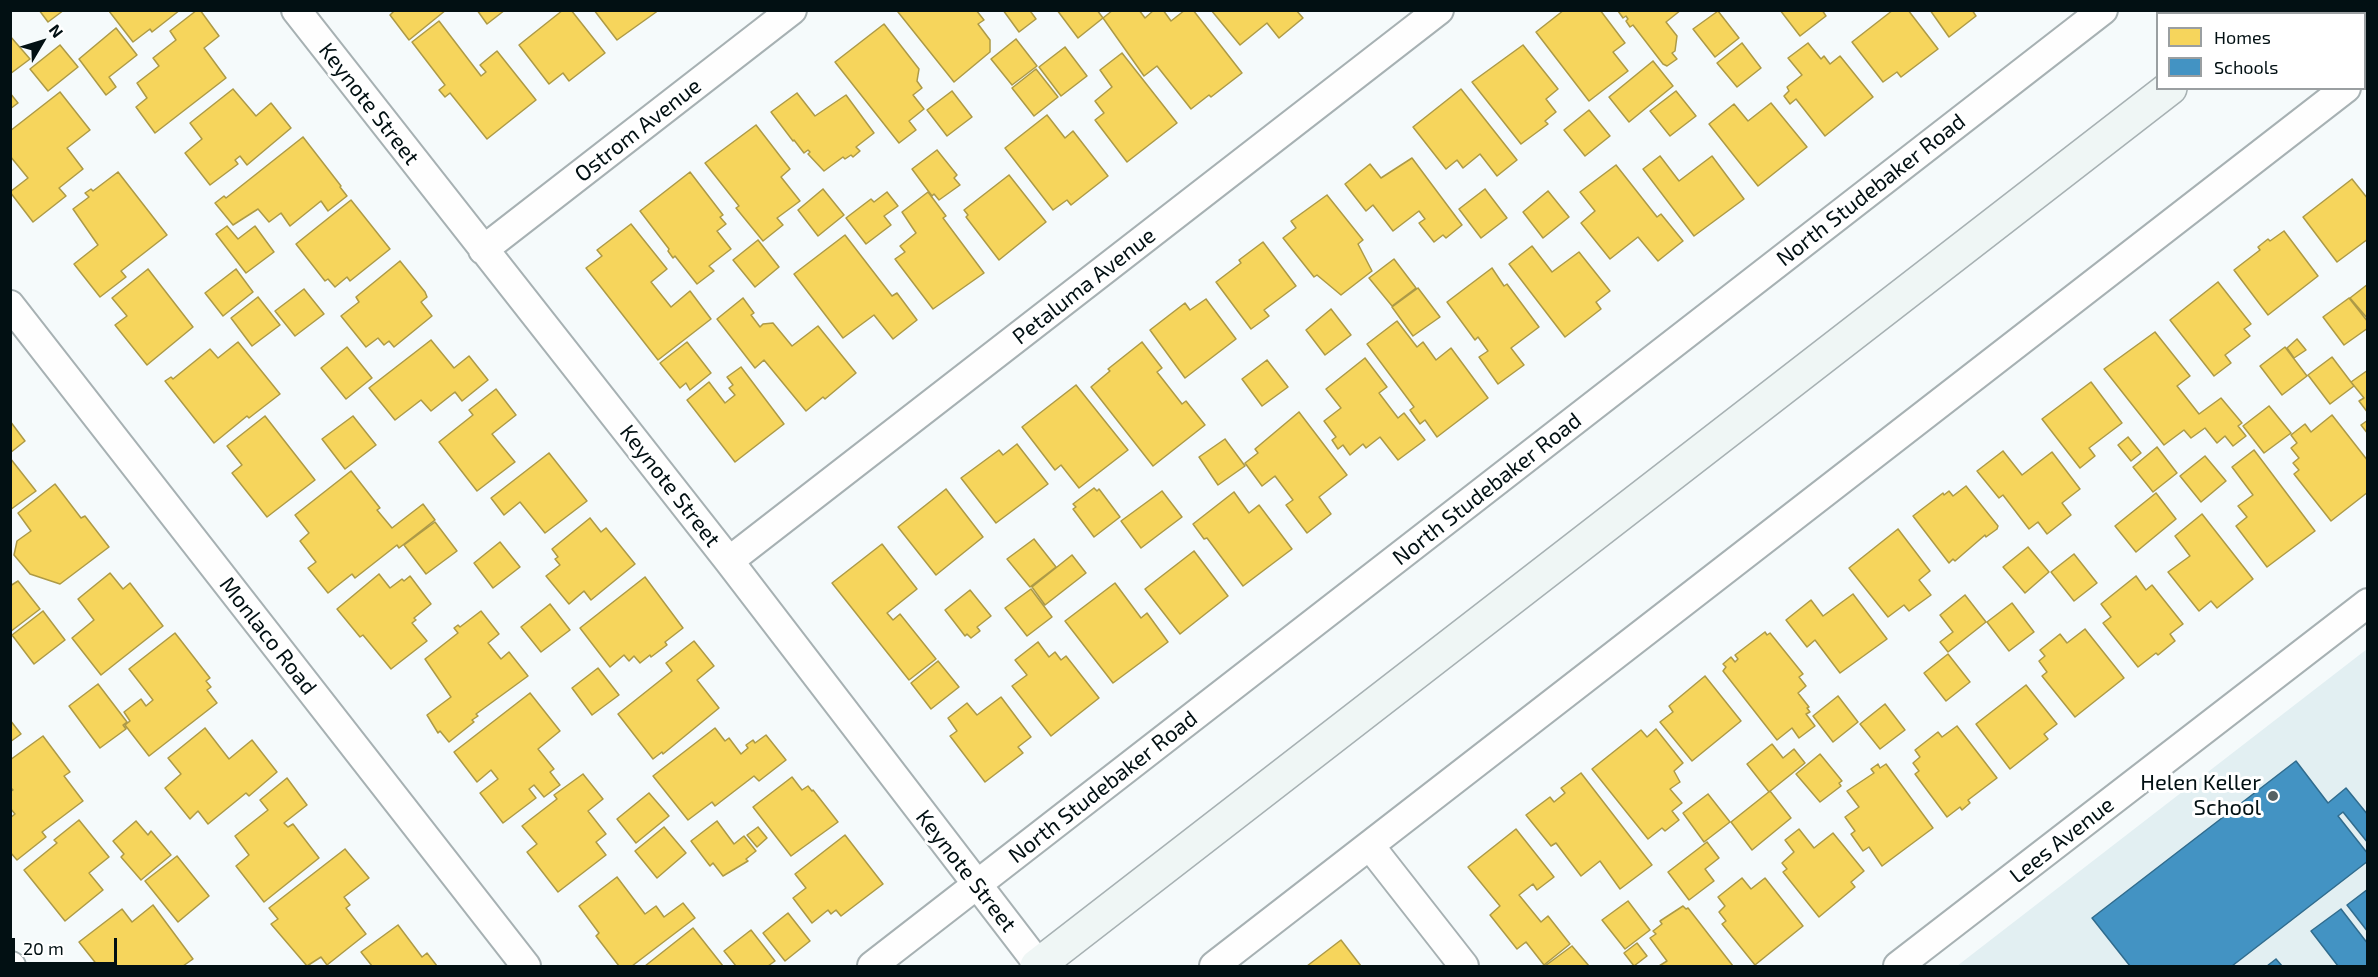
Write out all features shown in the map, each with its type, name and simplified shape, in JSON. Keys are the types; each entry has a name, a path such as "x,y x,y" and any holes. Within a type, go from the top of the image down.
{"main road":[{"path":"1038,966 2167,90"}],"street":[{"name":"Keynote Street","path":"296,10 729,561 1038,966"},
{"name":"Ostrom Avenue","path":"483,250 792,10"},
{"name":"Petaluma Avenue","path":"729,561 1439,10"},
{"name":"North Studebaker Road","path":"872,966 2103,10"},
{"path":"1214,966 2343,90"},
{"name":"Monlaco Road","path":"10,305 526,966"},
{"name":"Lees Avenue","path":"1898,966 2367,603"},
{"path":"1370,846 1464,966"}],"shaded area":[{"name":"Helen Keller School","path":"2367,649 2367,966 1957,966 1988,942"}],"building: Homes":[{"path":"39,10 64,10 48,22"},
{"path":"180,10 152,32 150,29 133,42 109,11"},
{"path":"200,10 219,36 204,48 226,78 155,133 136,107 147,98 137,83 159,66 153,58 176,40 170,31"},
{"path":"395,10 446,10 409,40 390,15"},
{"path":"477,10 505,10 487,24"},
{"path":"563,10 571,10 605,53 569,81 563,73 549,84 519,45"},
{"path":"594,10 659,10 617,40"},
{"path":"900,10 976,10 984,20 978,24 990,40 990,52 954,82 898,12"},
{"path":"1003,10 1033,10 1031,12 1036,19 1019,32"},
{"path":"1057,10 1097,10 1103,18 1078,38"},
{"path":"1113,10 1139,10 1145,18 1154,10 1163,10 1171,21 1185,10 1193,10 1242,73 1191,109 1157,66 1144,76 1103,18"},
{"path":"1211,10 1296,10 1303,18 1279,38 1267,23 1240,45"},
{"path":"1564,10 1600,10 1625,43 1613,52 1628,71 1589,101 1536,32"},
{"path":"1681,10 1666,22 1677,36 1675,51 1672,53 1677,59 1667,66 1663,64 1633,25 1630,27 1626,16 1623,18 1618,11"},
{"path":"1780,10 1822,10 1826,16 1800,36"},
{"path":"1893,10 1908,10 1938,49 1901,77 1897,72 1883,82 1852,42"},
{"path":"1930,10 1972,10 1976,16 1949,37"},
{"path":"1718,11 1739,38 1715,57 1693,29"},
{"path":"439,21 481,76 486,72 480,65 497,51 536,100 487,139 450,93 445,97 439,90 445,85 412,42"},
{"path":"884,24 919,69 917,81 922,88 913,95 924,109 909,121 916,130 899,143 835,62"},
{"path":"116,28 137,55 109,77 116,87 106,95 79,59"},
{"path":"10,36 30,59 10,74"},
{"path":"1016,39 1037,66 1012,85 991,59"},
{"path":"1742,43 1761,68 1737,87 1717,63"},
{"path":"1808,43 1821,59 1824,56 1830,64 1840,56 1873,97 1825,136 1796,99 1790,104 1784,96 1789,91 1787,87 1802,75 1788,58"},
{"path":"60,45 78,67 48,91 30,69"},
{"path":"1523,45 1558,89 1546,99 1556,112 1545,121 1548,124 1521,144 1472,82"},
{"path":"1065,47 1087,76 1061,96 1039,67"},
{"path":"1122,53 1177,123 1127,162 1095,120 1104,113 1095,101 1112,87 1100,70"},
{"path":"1653,61 1673,86 1629,122 1609,97"},
{"path":"1036,69 1058,97 1034,116 1012,88"},
{"path":"233,89 256,116 271,103 291,128 247,165 240,156 235,160 238,164 210,185 185,153 202,139 190,123"},
{"path":"1461,89 1517,160 1497,176 1480,154 1463,168 1457,160 1446,169 1413,127"},
{"path":"952,91 972,117 947,136 927,110"},
{"path":"1676,91 1696,116 1670,136 1650,111"},
{"path":"60,92 90,130 67,148 83,169 59,188 66,196 33,222 10,192 28,178 10,156 10,131"},
{"path":"10,93 18,103 10,109"},
{"path":"797,93 815,116 846,95 874,133 856,147 860,151 853,157 851,155 845,159 843,157 824,171 808,154 810,152 808,150 804,153 793,141 771,112"},
{"path":"1771,103 1807,147 1758,186 1709,124 1734,104 1748,121"},
{"path":"1589,110 1610,136 1585,156 1564,130"},
{"path":"1047,115 1065,138 1073,131 1108,176 1071,205 1067,200 1053,210 1005,148"},
{"path":"756,125 790,169 781,177 800,201 777,218 783,225 763,241 736,208 739,206 705,163"},
{"path":"303,137 347,196 328,211 321,201 290,226 281,213 269,222 258,209 233,225 215,203 224,196 226,198"},
{"path":"937,150 957,175 954,178 960,185 939,200 934,194 932,196 912,169"},
{"path":"1660,156 1679,181 1712,156 1744,199 1694,236 1643,169"},
{"path":"1412,158 1462,225 1446,238 1443,235 1434,242 1419,223 1425,219 1419,211 1393,231 1373,205 1366,211 1345,184 1370,164 1381,178"},
{"path":"1616,165 1657,217 1661,214 1683,241 1658,261 1638,237 1610,259 1581,223 1595,211 1580,192"},
{"path":"118,172 167,235 121,271 126,277 100,297 74,264 98,245 73,209 89,197 85,193 91,189 93,191"},
{"path":"690,172 723,215 720,217 726,224 717,231 731,249 709,266 714,271 697,284 675,256 673,258 669,249 640,211"},
{"path":"1009,175 1046,222 999,260 966,217 968,215 964,210"},
{"path":"2352,179 2368,199 2368,239 2337,262 2303,217"},
{"path":"823,189 844,215 818,236 798,210"},
{"path":"1485,189 1507,218 1481,238 1459,209"},
{"path":"1548,191 1569,217 1543,238 1523,212"},
{"path":"887,192 898,206 884,216 891,225 866,244 846,218 871,199 874,202"},
{"path":"928,192 946,216 943,218 984,273 933,309 895,259 905,252 900,246 916,233 902,212"},
{"path":"1327,195 1363,240 1358,244 1372,271 1341,295 1317,275 1314,277 1283,238 1296,228 1291,221"},
{"path":"351,200 390,249 350,281 347,277 335,287 328,279 325,281 296,244"},
{"path":"631,224 667,269 651,282 671,307 690,291 711,319 658,360 586,268 602,256 597,250"},
{"path":"227,226 238,239 255,226 274,252 246,273 216,234"},
{"path":"2284,231 2318,276 2268,315 2234,270 2260,250 2258,247 2268,239 2270,241"},
{"path":"845,235 892,296 897,293 917,320 893,339 874,315 843,338 794,274"},
{"path":"758,240 779,267 755,287 733,260"},
{"path":"1263,242 1296,286 1264,310 1269,316 1251,329 1216,282 1241,263 1239,260"},
{"path":"1532,246 1552,272 1579,252 1610,291 1596,302 1601,309 1565,337 1509,264"},
{"path":"1394,259 1416,288 1392,306 1369,278"},
{"path":"400,261 425,292 427,297 421,302 432,316 394,347 389,341 384,345 378,338 366,347 341,316 359,302 356,297"},
{"path":"1492,268 1504,286 1507,284 1539,327 1511,348 1524,365 1498,384 1479,357 1488,351 1478,337 1475,340 1447,302"},
{"path":"148,269 193,327 147,365 115,325 127,316 112,298"},
{"path":"236,269 253,292 223,316 205,293"},
{"path":"2218,282 2251,324 2244,329 2250,336 2225,355 2231,363 2214,376 2170,320"},
{"path":"2368,284 2368,319 2350,298"},
{"path":"1418,288 1440,317 1413,336 1392,307"},
{"path":"304,289 324,314 295,336 275,311"},
{"path":"258,297 280,325 252,346 231,318"},
{"path":"743,298 754,313 751,315 760,327 763,324 773,323 792,346 818,326 856,373 825,399 823,397 806,411 764,360 755,368 717,319"},
{"path":"2349,298 2368,322 2368,328 2344,345 2323,317"},
{"path":"1206,299 1236,339 1185,378 1150,330 1185,303 1190,310"},
{"path":"1331,309 1351,335 1325,355 1306,330"},
{"path":"1397,321 1417,347 1423,342 1436,360 1451,348 1488,398 1437,437 1425,420 1420,424 1410,410 1414,407 1367,344"},
{"path":"2155,332 2190,376 2177,386 2199,414 2221,398 2242,423 2238,426 2246,436 2233,446 2225,436 2217,443 2205,428 2191,438 2184,430 2164,445 2104,369"},
{"path":"2297,339 2306,350 2294,358 2287,348"},
{"path":"431,340 454,368 469,356 488,380 462,401 455,392 431,411 421,400 395,420 369,388"},
{"path":"238,342 280,394 249,418 247,416 214,443 165,381 171,377 173,379 210,349 218,358"},
{"path":"687,342 711,373 690,390 686,383 680,388 660,363"},
{"path":"1142,342 1162,368 1157,372 1182,404 1186,401 1205,425 1153,466 1091,387 1110,371 1108,369"},
{"path":"347,347 372,378 346,399 321,368"},
{"path":"2285,347 2307,376 2282,395 2260,366"},
{"path":"2332,357 2354,386 2330,404 2308,375"},
{"path":"1365,358 1387,387 1379,393 1398,418 1404,413 1425,440 1398,460 1380,437 1366,448 1363,444 1350,455 1343,445 1338,449 1332,440 1336,437 1324,421 1341,408 1326,389"},
{"path":"1267,360 1288,387 1262,406 1242,379"},
{"path":"741,367 784,424 735,462 687,400 709,382 725,403 735,395 729,388 733,385 727,377"},
{"path":"2368,370 2368,413 2359,401 2364,398 2351,382"},
{"path":"2091,382 2122,423 2089,448 2095,456 2080,468 2042,419"},
{"path":"1076,385 1128,450 1079,488 1061,465 1055,470 1022,427"},
{"path":"496,389 516,415 492,434 515,462 477,491 439,442 473,415 469,410"},
{"path":"2269,406 2291,433 2264,453 2243,426"},
{"path":"1299,412 1347,475 1319,497 1331,514 1307,533 1286,505 1293,500 1275,476 1262,486 1245,463 1258,453 1255,449"},
{"path":"2332,415 2368,461 2368,492 2331,521 2294,474 2299,470 2293,463 2299,458 2291,448 2297,443 2291,435 2305,424 2311,432"},
{"path":"265,416 315,480 267,517 232,473 242,465 227,446"},
{"path":"353,416 376,445 345,469 322,439"},
{"path":"2368,420 2368,434 2361,425"},
{"path":"10,421 25,441 10,453"},
{"path":"2128,437 2141,453 2131,461 2118,445"},
{"path":"1225,439 1245,466 1218,485 1199,457"},
{"path":"1017,444 1048,484 996,523 961,478 999,450 1003,455"},
{"path":"2157,447 2177,473 2153,492 2133,467"},
{"path":"2254,450 2315,531 2267,567 2236,526 2247,517 2238,506 2253,495 2232,467"},
{"path":"2003,451 2022,475 2052,452 2080,489 2062,503 2071,515 2047,534 2038,522 2029,529 2003,495 1999,498 1977,471"},
{"path":"549,453 587,501 545,533 520,502 504,515 491,498"},
{"path":"2205,456 2226,481 2201,502 2180,476"},
{"path":"10,458 36,491 10,510"},
{"path":"351,471 380,508 377,510 392,528 423,504 435,520 399,548 397,545 355,578 352,574 328,593 308,568 316,562 300,541 309,533 295,515"},
{"path":"55,484 81,518 85,516 109,547 60,584 30,574 14,555 17,541 31,531 18,513"},
{"path":"1966,486 1998,526 1955,561 1953,559 1949,563 1913,516 1943,493 1944,495 1949,491 1953,496"},
{"path":"1094,488 1097,491 1099,489 1120,517 1094,537 1073,509 1076,507 1073,504"},
{"path":"946,489 983,537 936,575 898,527"},
{"path":"1162,491 1182,517 1141,548 1121,521"},
{"path":"1234,492 1249,513 1259,505 1292,549 1243,586 1207,538 1204,539 1193,524"},
{"path":"2156,493 2176,519 2136,552 2115,526"},
{"path":"2202,514 2253,579 2217,608 2211,601 2199,611 2168,572 2190,556 2175,536"},
{"path":"590,518 601,532 606,528 635,564 591,600 584,591 569,604 546,576 560,565 552,549"},
{"path":"435,522 457,551 426,574 404,545"},
{"path":"1898,529 1930,571 1919,580 1931,595 1909,611 1904,605 1888,617 1849,568"},
{"path":"1034,539 1056,567 1030,587 1007,559"},
{"path":"500,542 520,567 493,588 474,563"},
{"path":"882,544 917,589 887,613 893,620 900,614 936,659 909,680 832,583"},
{"path":"2028,547 2049,572 2025,593 2003,567"},
{"path":"1194,551 1228,596 1180,634 1145,589"},
{"path":"2074,554 2097,583 2074,601 2051,572"},
{"path":"1072,555 1086,573 1045,605 1032,587"},
{"path":"110,573 123,589 130,583 163,626 101,675 72,638 94,620 78,599"},
{"path":"379,574 390,588 410,576 431,604 414,618 416,620 412,623 427,641 391,669 363,635 360,637 337,609"},
{"path":"2136,576 2146,590 2152,585 2183,624 2170,634 2175,641 2138,667 2103,623 2111,617 2101,604"},
{"path":"645,577 683,628 665,642 667,645 640,663 634,656 629,661 624,655 610,667 580,628"},
{"path":"18,581 40,609 10,632 10,586"},
{"path":"1115,583 1141,618 1147,613 1168,642 1113,683 1065,621"},
{"path":"1031,589 1052,617 1027,636 1005,608"},
{"path":"970,590 991,616 977,627 980,631 971,638 967,634 965,636 945,610"},
{"path":"1853,594 1887,639 1840,673 1815,640 1807,647 1786,620 1811,600 1823,616"},
{"path":"1965,595 1986,622 1948,652 1940,642 1953,632 1940,615"},
{"path":"2012,603 2034,632 2009,651 1987,622"},
{"path":"550,604 570,630 541,652 521,627"},
{"path":"43,611 65,640 34,664 12,635"},
{"path":"481,611 499,634 488,643 501,659 509,652 528,676 476,714 478,716 472,720 474,722 449,742 440,731 438,733 427,715 451,697 425,659 458,633 454,628 458,625 460,627"},
{"path":"2085,629 2124,678 2075,717 2042,676 2047,672 2039,661 2045,656 2040,650 2060,634 2067,643"},
{"path":"1765,632 1767,635 1770,633 1803,674 1799,677 1806,686 1798,693 1809,707 1807,708 1810,712 1806,714 1815,726 1799,738 1792,728 1777,740 1723,671 1726,667 1723,664 1731,657 1735,662 1738,659 1735,655"},
{"path":"175,633 210,678 206,681 211,687 207,690 217,703 149,756 125,725 130,721 124,712 141,699 146,706 153,700 129,669"},
{"path":"694,641 714,666 697,680 719,708 663,754 662,752 653,759 618,714 672,671 666,663"},
{"path":"1038,642 1049,657 1055,652 1061,660 1066,656 1099,698 1051,736 1012,686 1027,675 1015,660"},
{"path":"1948,654 1970,682 1946,701 1924,673"},
{"path":"938,661 959,687 931,709 911,683"},
{"path":"598,668 619,695 592,715 572,688"},
{"path":"1705,676 1741,721 1692,761 1660,722 1673,712 1669,706"},
{"path":"98,684 127,722 123,725 126,729 100,748 69,706"},
{"path":"2026,685 2057,724 2044,734 2048,739 2010,769 1976,724"},
{"path":"530,693 560,731 538,749 554,769 550,772 560,785 544,797 534,785 529,789 536,798 503,823 480,793 498,779 491,770 477,782 454,752"},
{"path":"1838,696 1858,722 1833,742 1813,716"},
{"path":"1001,697 1031,737 1018,747 1023,753 985,782 950,736 957,731 948,718 967,703 977,715"},
{"path":"1885,704 1905,730 1880,749 1860,724"},
{"path":"10,720 21,734 10,742"},
{"path":"1957,726 1997,778 1968,800 1970,803 1962,810 1960,807 1947,817 1915,774 1919,771 1913,763 1920,757 1915,750 1938,732 1942,737"},
{"path":"205,728 229,759 252,740 277,772 249,796 246,793 208,824 198,811 190,819 165,788 181,774 168,758"},
{"path":"715,728 725,741 729,738 741,754 748,748 746,745 753,740 755,743 766,735 786,760 759,781 754,776 715,806 712,802 688,820 653,776"},
{"path":"1656,729 1683,763 1674,771 1680,782 1670,789 1682,803 1672,811 1679,820 1665,831 1662,828 1648,839 1592,769 1641,730 1647,737"},
{"path":"43,736 70,772 64,776 83,801 42,832 46,837 17,860 10,852 10,818 15,814 10,808 10,792 13,790 10,787 10,760"},
{"path":"1772,744 1783,758 1794,749 1805,763 1769,792 1747,764"},
{"path":"1820,754 1842,781 1839,783 1841,786 1820,802 1796,774"},
{"path":"1878,764 1880,768 1886,764 1933,828 1882,866 1869,847 1863,851 1851,834 1855,831 1845,817 1859,807 1847,791 1874,773 1871,769"},
{"path":"1581,773 1652,865 1620,889 1600,861 1581,876 1556,843 1551,846 1526,815 1550,797 1554,802 1565,793 1561,788"},
{"path":"583,774 603,799 588,811 606,834 596,842 606,855 558,892 527,852 537,844 522,826 557,799 554,795"},
{"path":"792,777 802,790 808,786 813,790 838,822 791,856 753,807"},
{"path":"287,778 307,805 284,823 288,827 293,824 319,858 264,902 236,866 249,855 235,836 268,810 260,800"},
{"path":"1770,791 1791,818 1752,850 1731,822"},
{"path":"649,793 669,816 636,843 617,819"},
{"path":"1708,794 1730,822 1704,842 1683,813"},
{"path":"79,820 109,857 89,873 103,890 65,921 24,870 57,843 54,840"},
{"path":"136,821 148,835 151,831 171,855 141,880 121,857 124,854 113,841"},
{"path":"717,821 734,844 744,836 756,851 746,859 748,861 723,876 713,863 710,866 691,841"},
{"path":"664,827 686,853 657,878 635,851"},
{"path":"758,827 767,838 757,847 747,835"},
{"path":"1516,829 1554,877 1537,890 1533,884 1519,895 1541,922 1548,916 1570,944 1544,965 1526,942 1517,949 1490,915 1500,906 1468,867"},
{"path":"1799,829 1814,848 1833,833 1864,871 1851,882 1855,887 1819,917 1783,872 1787,869 1782,863 1794,852 1785,840"},
{"path":"845,835 883,884 841,916 836,910 831,914 828,910 812,923 793,898 806,888 795,874"},
{"path":"1707,842 1719,858 1705,869 1714,881 1689,900 1668,872"},
{"path":"345,849 369,878 344,897 350,905 346,908 366,934 327,965 321,957 307,966 271,924 278,919 269,908"},
{"path":"177,856 209,896 178,922 145,881"},
{"path":"617,877 645,914 656,906 664,917 683,903 695,918 632,966 619,966 596,936 599,933 579,906"},
{"path":"1742,878 1751,889 1765,878 1803,926 1755,965 1722,924 1726,921 1719,912 1725,906 1718,897"},
{"path":"1628,901 1650,930 1625,949 1602,920"},
{"path":"153,905 193,959 183,966 98,966 79,942 122,909 132,922"},
{"path":"1683,906 1688,908 1733,966 1659,966 1667,961 1650,938 1656,934 1653,931 1662,924 1660,921"},
{"path":"788,913 810,941 785,961 763,933"},
{"path":"398,925 422,957 427,953 437,966 372,966 361,952"},
{"path":"693,928 723,966 645,966"},
{"path":"751,930 775,961 768,966 736,966 724,951"},
{"path":"1341,940 1361,966 1307,966"},
{"path":"1637,943 1647,956 1634,966 1624,953"},
{"path":"1572,946 1589,966 1545,966"}],"building: Schools":[{"path":"2296,761 2328,803 2346,788 2368,815 2368,843 2343,812 2338,816 2368,854 2368,861 2232,966 2130,966 2092,918"},
{"path":"2368,889 2368,932 2347,905"},
{"path":"2341,909 2368,944 2368,966 2338,966 2311,931"},
{"path":"2276,959 2282,966 2267,966"}],"place":[{"name":"Helen Keller School","path":"2273,796"}]}
